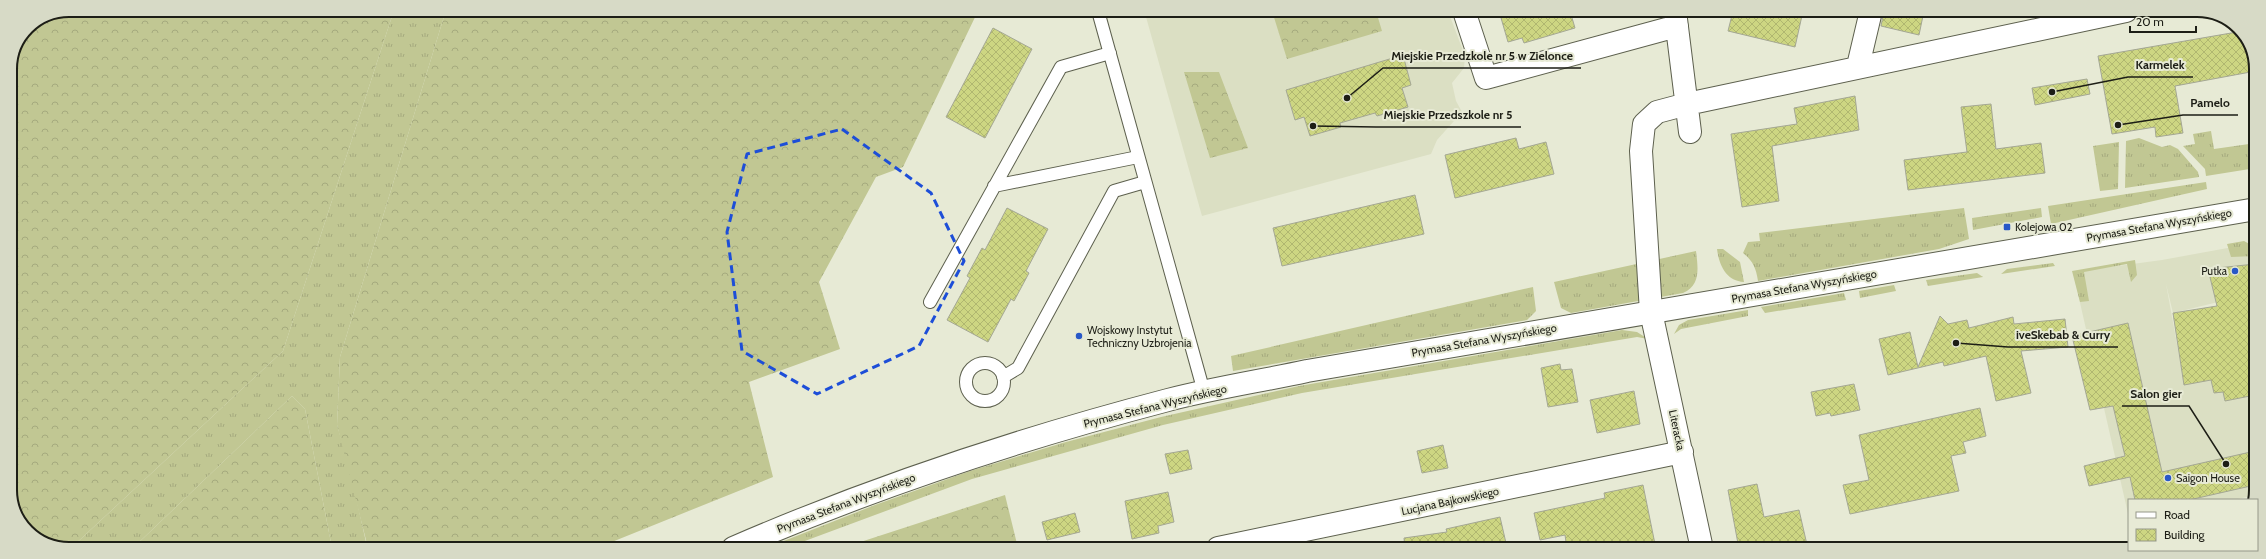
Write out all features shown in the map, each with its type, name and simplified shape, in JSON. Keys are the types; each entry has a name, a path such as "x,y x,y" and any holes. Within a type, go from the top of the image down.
{"street":[{"path":"1466,17 1486,78 1676,19 1690,132"},
{"path":"1858,66 1869,17"},
{"name":"Literacka","path":"1701,542 1651,312 1640,151 1644,124 1657,112 1687,104 1858,66 2095,17"},
{"name":"Prymasa Stefana Wyszyńskiego","path":"748,542 851,500 979,455 1161,402 1204,392 1307,371 2249,210"},
{"name":"Lucjana Bajkowskiego","path":"1247,542 1682,452"}],"lane":[{"path":"1100,17 1204,392"},
{"path":"930,302 1061,67 1110,54"},
{"path":"994,186 1138,157"},
{"path":"1003,377 1018,368 1114,191 1145,182"}],"highlighted area":[{"path":"842,129 931,193 964,261 919,346 817,394 742,351 727,232 747,154"}],"shaded area":[{"path":"1146,17 1450,17 1465,56 1464,68 1452,83 1456,101 1462,112 1437,140 1431,154 1202,216"},
{"path":"2244,245 2249,246 2249,294 2173,313 2166,284 2181,366 2249,351 2248,497 2238,499 2128,499 2128,514 2073,272 2162,260"}],"green space":[{"path":"70,17 392,17 283,351 77,542 59,541 53,539 43,535 30,524 21,510 17,493 17,70 21,49 32,32 49,21"},
{"path":"392,17 444,17 340,357 337,425 349,466 366,542 331,542 305,409 292,396 139,542 77,542 283,351"},
{"path":"444,17 975,17 903,167 876,177 819,282 840,349 749,382 773,477 612,542 366,542 337,425 340,357"},
{"path":"1274,17 1378,17 1382,31 1287,59"},
{"path":"1184,72 1219,72 1248,148 1210,158"},
{"path":"2211,131 2214,149 2249,144 2249,169 2206,176 2205,169 2183,146 2195,144 2193,134"},
{"path":"2139,138 2162,147 2170,145 2178,149 2198,172 2199,177 2125,188 2126,141"},
{"path":"2119,142 2118,189 2100,191 2093,146"},
{"path":"2206,182 2207,189 2051,224 2048,206"},
{"path":"1964,208 1969,239 1939,249 1758,281 1754,265 1743,253 1748,242 1760,241 1759,233"},
{"path":"2041,208 2042,217 1973,230 1972,218"},
{"path":"2244,241 2249,244 2249,256 2231,257 2227,244"},
{"path":"1717,249 1723,249 1740,262 1744,282 1732,279 1724,271"},
{"path":"1696,251 1698,270 1696,281 1689,290 1683,293 1571,313 1561,308 1554,282"},
{"path":"2135,260 2137,275 2131,282 2127,264 2084,272 2089,301 2080,302 2072,271"},
{"path":"2053,263 2055,266 2001,274 2007,269"},
{"path":"1977,273 1983,277 1928,286 1926,280"},
{"path":"1894,285 1896,291 1860,298 1859,291"},
{"path":"1533,287 1536,311 1527,320 1233,371 1231,356"},
{"path":"1844,293 1846,300 1765,313 1761,307"},
{"path":"1748,310 1748,316 1681,329 1674,334 1679,325 1688,320"},
{"path":"1622,330 1637,332 1648,339 1637,337 1302,393 1163,425 972,479 802,542 781,542 875,505 970,471 1066,442 1161,417 1299,386"},
{"path":"292,396 305,409 331,542 139,542"},
{"path":"1005,495 1017,542 860,542"}],"building":[{"path":"1501,17 1572,17 1575,28 1524,43 1522,38 1508,42"},
{"path":"1732,17 1802,17 1795,47 1728,31"},
{"path":"1883,17 1923,17 1919,35 1881,26"},
{"path":"993,28 1032,49 985,138 946,117"},
{"path":"2234,33 2245,49 2249,72 2175,86 2183,133 2156,137 2155,127 2112,134 2098,56"},
{"path":"1403,55 1411,85 1402,88 1408,107 1377,116 1375,113 1340,123 1341,127 1310,136 1304,117 1295,120 1286,90"},
{"path":"2087,79 2090,94 2035,105 2032,88"},
{"path":"1855,96 1859,130 1772,146 1779,201 1742,207 1731,134 1797,124 1794,108"},
{"path":"1991,104 1996,149 2041,143 2045,173 1908,190 1904,160 1967,152 1961,107"},
{"path":"1516,138 1519,149 1546,142 1554,174 1455,198 1445,155"},
{"path":"1415,195 1424,234 1282,266 1273,228"},
{"path":"1007,208 1048,229 1026,271 1029,273 1014,301 1011,299 988,342 947,320 970,278 967,276 982,248 985,250"},
{"path":"2249,265 2249,396 2225,401 2223,392 2214,393 2211,380 2184,385 2173,313 2217,306 2208,269"},
{"path":"1940,316 1948,324 1967,320 1969,328 2013,317 2014,324 2065,319 2068,347 2021,351 2031,393 1996,401 1986,356 1944,366 1943,362 1888,375 1879,339 1910,332 1918,367"},
{"path":"2128,323 2162,472 2249,452 2249,486 2193,499 2135,499 2130,477 2089,486 2084,466 2125,456 2113,406 2090,410 2072,336"},
{"path":"1560,364 1561,370 1572,369 1578,402 1548,407 1541,368"},
{"path":"1854,384 1860,410 1831,416 1830,413 1816,416 1811,392"},
{"path":"1634,391 1640,424 1597,433 1590,400"},
{"path":"1980,408 1986,436 1963,442 1966,453 1951,456 1959,491 1850,514 1843,485 1869,480 1859,435"},
{"path":"1443,445 1448,468 1422,473 1417,451"},
{"path":"1188,450 1192,469 1170,474 1165,454"},
{"path":"1757,484 1764,517 1799,510 1806,542 1738,542 1728,490"},
{"path":"1643,485 1655,542 1566,542 1565,535 1540,540 1534,513 1605,498 1604,493"},
{"path":"1168,492 1174,522 1158,526 1159,533 1132,539 1125,501"},
{"path":"1075,513 1080,532 1047,540 1042,522"},
{"path":"1500,517 1506,542 1404,542 1404,538 1447,532 1446,529"}],"place":[{"name":"Karmelek","path":"2052,92"},
{"name":"Miejskie Przedzkole nr 5 w Zielonce","path":"1347,98"},
{"name":"Pamelo","path":"2118,125"},
{"name":"Miejskie Przedszkole nr 5","path":"1313,126"},
{"name":"Kolejowa 02","path":"2007,227"},
{"name":"Putka","path":"2235,271"},
{"name":"Wojskowy Instytut Techniczny Uzbrojenia","path":"1079,336"},
{"name":"iveSkebab & Curry","path":"1956,343"},
{"name":"Salon gier","path":"2226,464"},
{"name":"Saigon House","path":"2168,478"}]}
